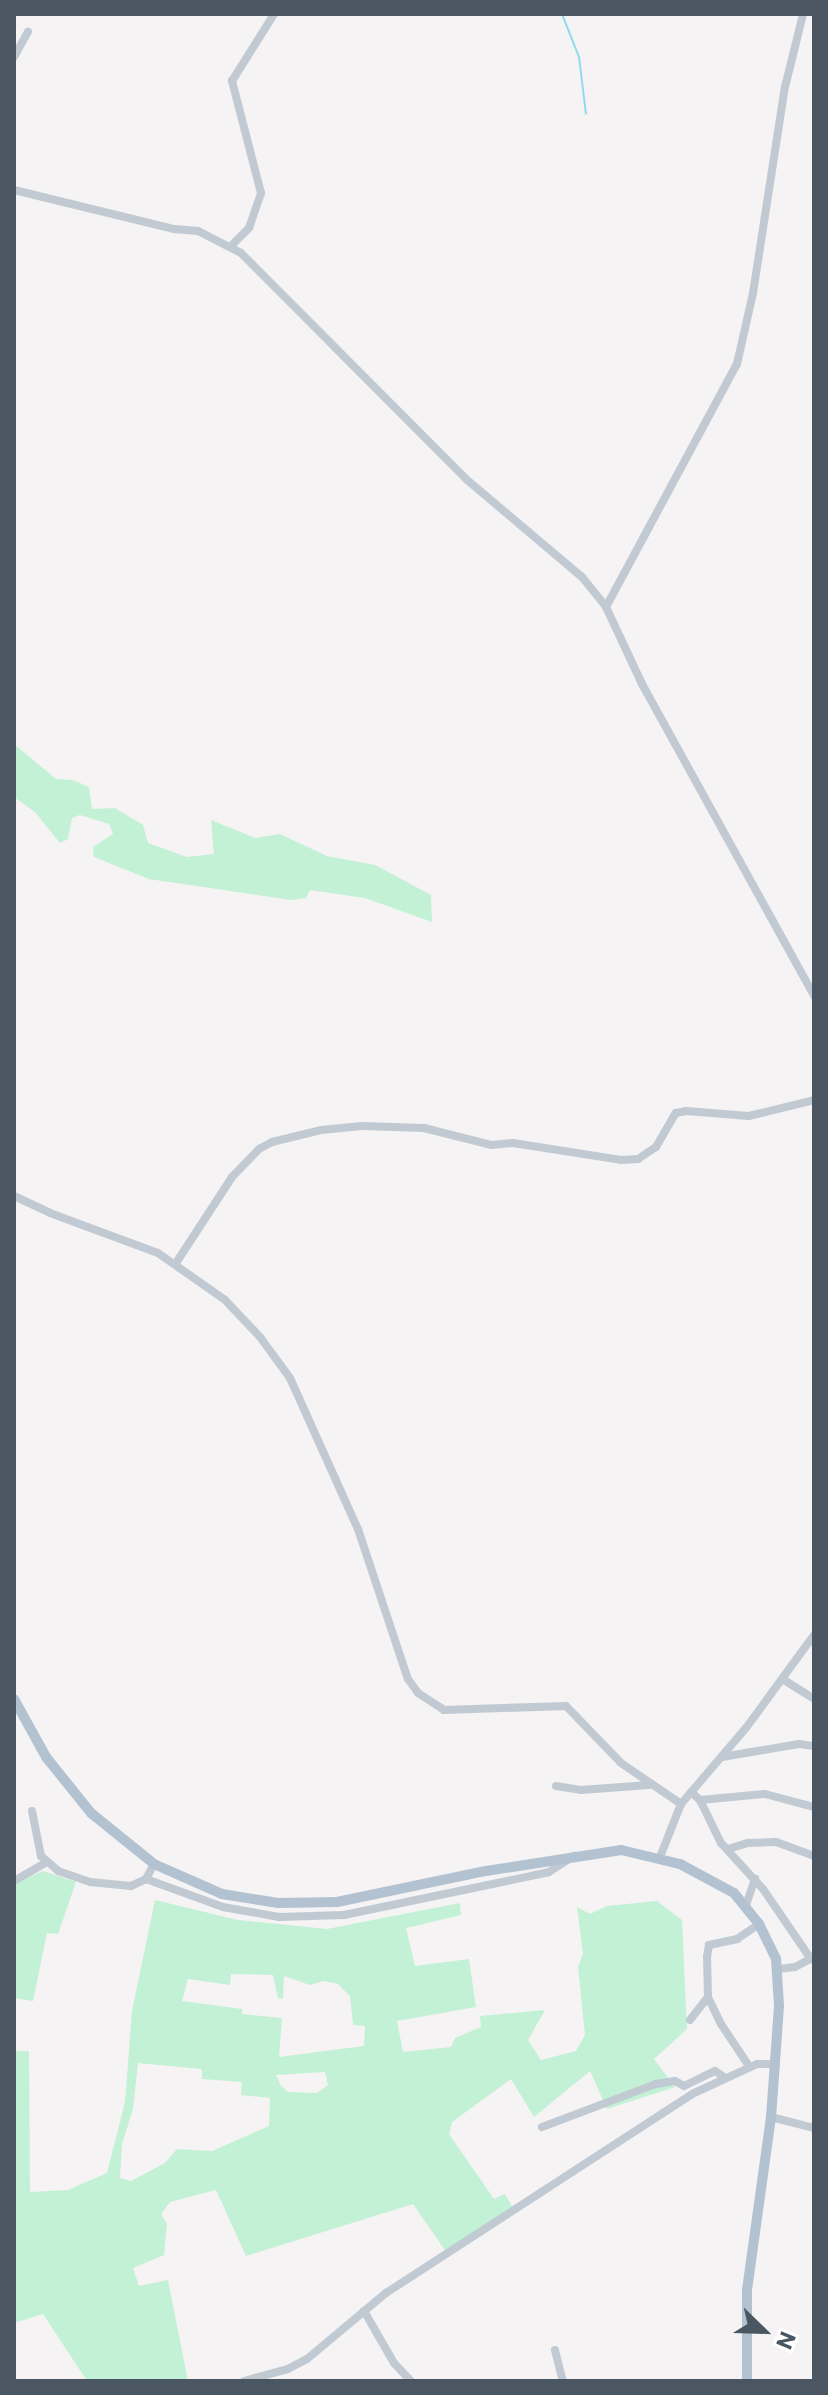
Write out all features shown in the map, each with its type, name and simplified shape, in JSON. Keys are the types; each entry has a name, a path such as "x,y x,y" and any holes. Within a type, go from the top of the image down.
{"main road":[{"path":"14,1699 61,1779 91,1813 154,1864 222,1894 278,1903 310,1903 370,1896 575,1855 621,1850 660,1857 718,1882 746,1905 759,1924 778,1969 776,2064 771,2117 747,2289 747,2381"}],"street":[{"path":"230,247 249,228 261,193 232,81 274,14"},
{"path":"606,607 737,364 753,293 785,87 803,14"},
{"path":"14,57 28,32"},
{"path":"14,190 174,229 198,231 230,247 265,275 466,479 582,577 606,607 642,684 814,996"},
{"path":"176,1263 232,1177 259,1149 272,1142 321,1130 362,1126 424,1128 491,1145 513,1143 621,1160 638,1159 656,1147 676,1113 686,1111 749,1116 814,1100"},
{"path":"14,1196 62,1218 141,1245 176,1263 246,1320 290,1378 358,1529 408,1679 418,1693 444,1710 566,1706 598,1742 649,1785 681,1804"},
{"path":"660,1857 681,1804 784,1680 814,1635"},
{"path":"784,1680 814,1699"},
{"path":"721,1757 799,1744 814,1746"},
{"path":"556,1786 581,1790 649,1785"},
{"path":"691,1792 700,1800 715,1833 755,1879 812,1958 795,1967 778,1969"},
{"path":"700,1800 765,1794 814,1807"},
{"path":"32,1811 37,1848 45,1863 69,1875 115,1887 131,1886 146,1879 154,1864"},
{"path":"728,1849 748,1843 776,1842 814,1856"},
{"path":"146,1879 223,1907 279,1917 344,1915 549,1872 575,1855"},
{"path":"14,1881 45,1863"},
{"path":"746,1905 755,1879"},
{"path":"749,2066 721,2024 708,1997 709,1945 737,1939 759,1924"},
{"path":"690,2020 708,1997"},
{"path":"244,2381 288,2369 307,2359 364,2311 611,2145 724,2077 749,2066 776,2064"},
{"path":"542,2127 656,2084 675,2081 684,2086 715,2071 724,2077"},
{"path":"771,2117 814,2128"},
{"path":"364,2311 394,2363 411,2381"},
{"path":"555,2350 563,2381"}],"green space":[{"path":"14,744 56,779 73,780 89,787 92,809 115,808 143,825 148,843 187,857 214,854 211,820 255,838 280,834 327,856 375,865 431,895 432,922 365,898 310,890 306,898 291,900 149,879 94,857 93,847 113,834 109,824 80,815 72,818 68,839 60,843 35,812 14,797"},
{"path":"43,1871 76,1882 58,1934 47,1933 33,2001 14,1998 14,1884"},
{"path":"155,1900 238,1920 327,1929 460,1903 461,1915 406,1928 415,1966 469,1959 476,2007 397,2021 403,2052 451,2047 455,2038 481,2027 480,2016 545,2010 528,2040 541,2060 576,2051 585,2035 578,1967 583,1954 577,1907 590,1914 607,1906 657,1901 682,1920 687,2029 654,2059 675,2087 607,2109 590,2071 534,2117 511,2079 452,2122 449,2134 494,2199 505,2194 513,2208 447,2253 413,2204 246,2256 216,2190 170,2202 161,2214 167,2224 164,2255 133,2268 139,2286 168,2280 188,2381 87,2381 43,2314 14,2323 14,2051 29,2051 30,2192 68,2190 107,2173 125,2102 132,2011","holes":["231,1974 273,1975 278,1998 283,1999 284,1976 310,1985 324,1981 338,1984 350,1996 353,2025 365,2026 364,2046 279,2057 282,2018 242,2014 242,2009 182,2001 188,1979 230,1985","138,2063 202,2069 202,2079 242,2082 241,2095 270,2098 269,2126 212,2151 177,2149 165,2163 131,2181 120,2178 122,2144 133,2109","325,2072 328,2085 317,2093 288,2092 276,2075"]}],"waterway":[{"path":"562,14 579,57 586,114"}]}
